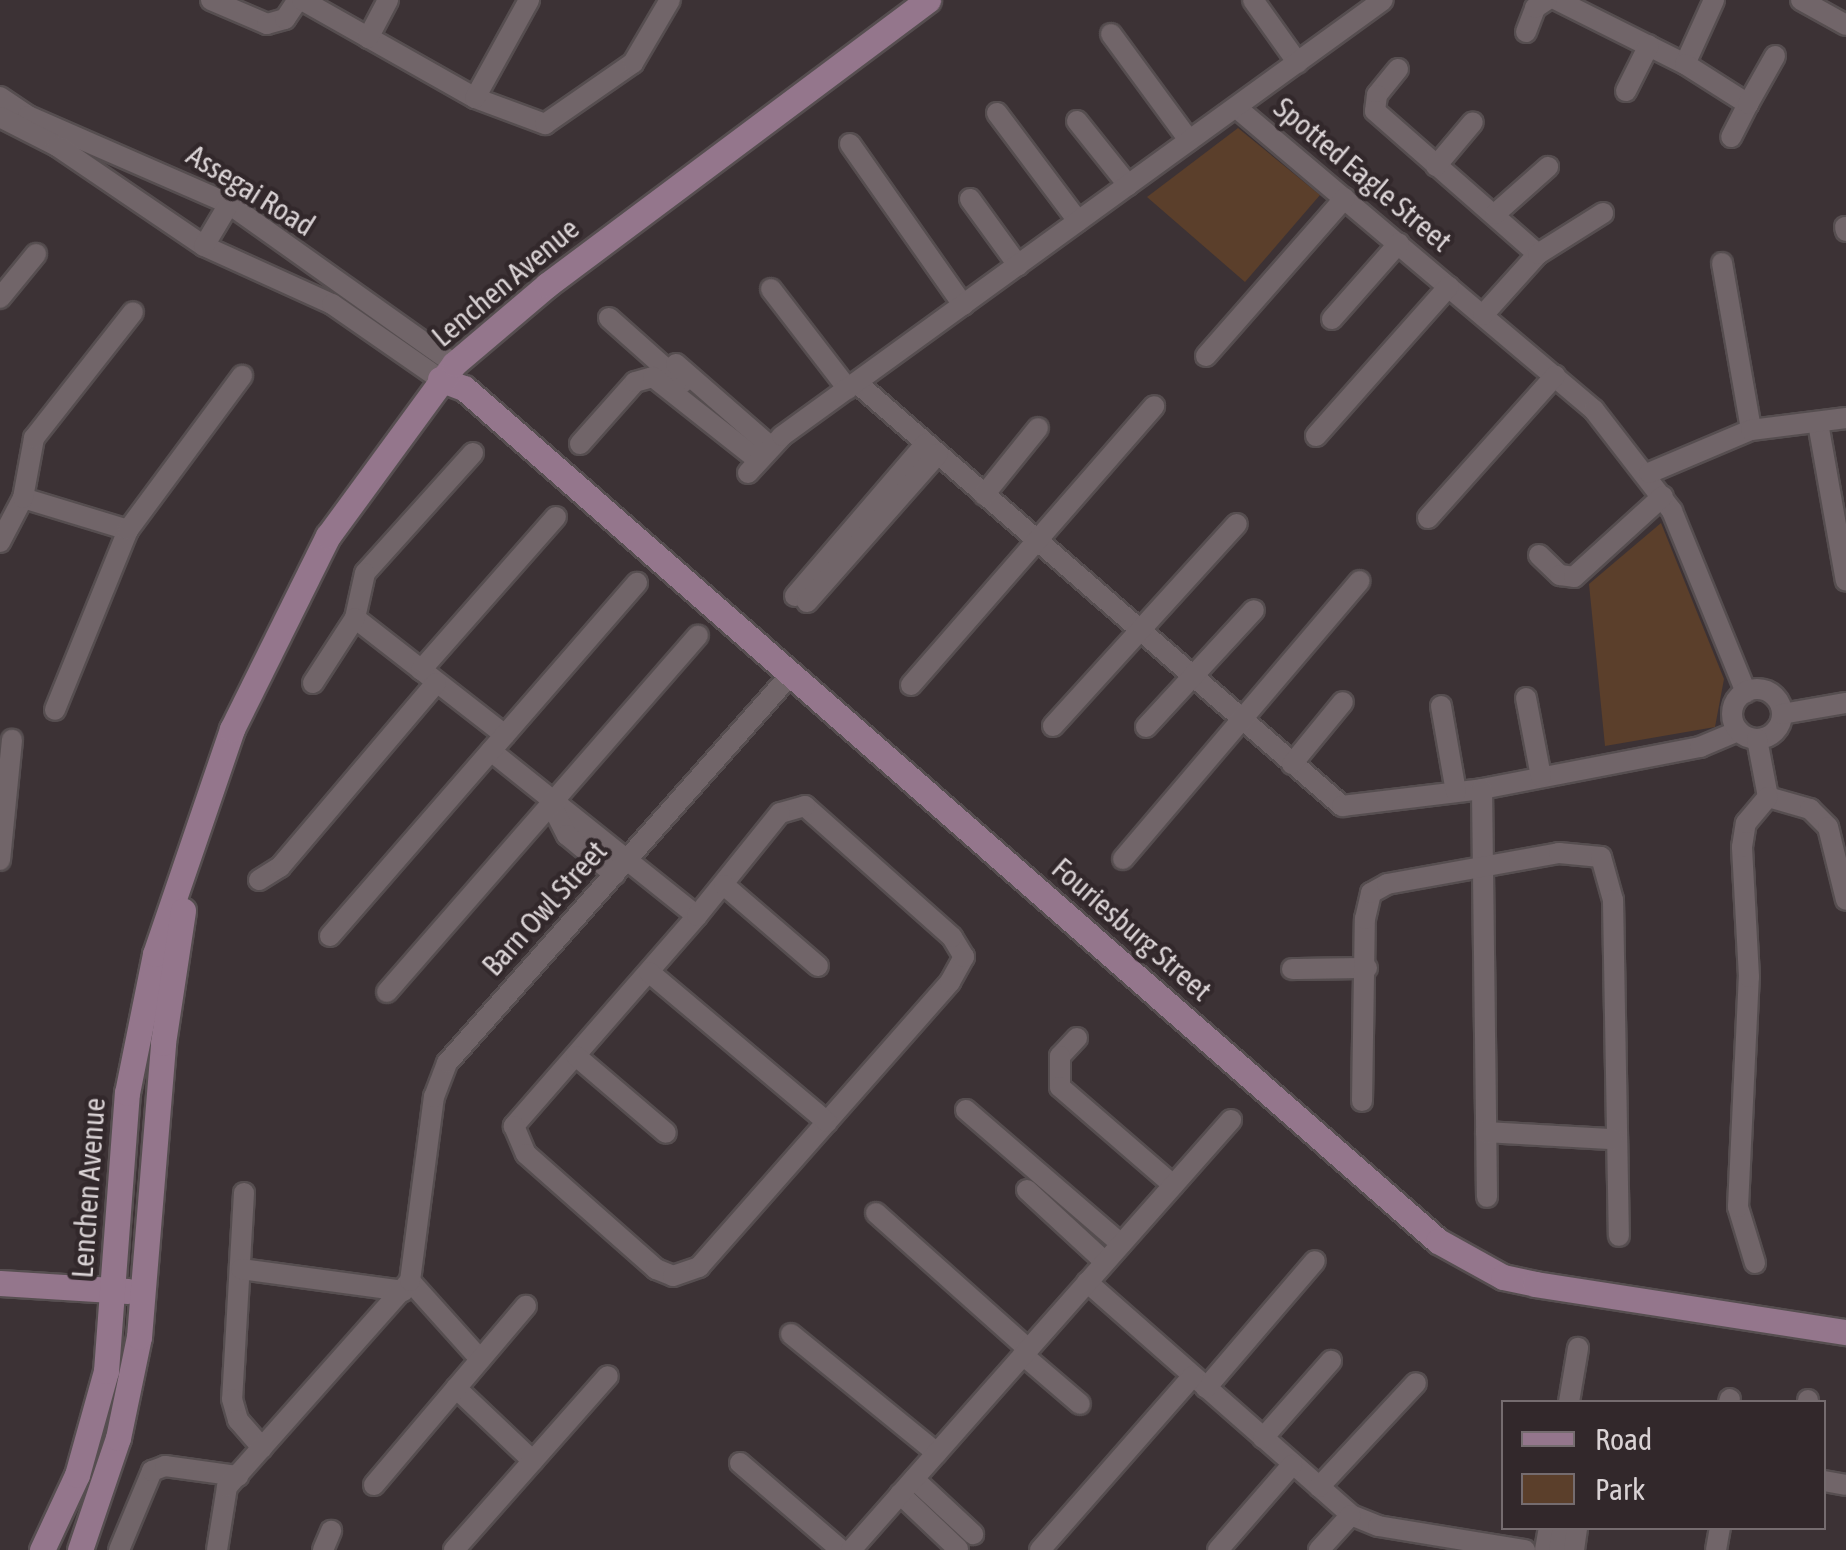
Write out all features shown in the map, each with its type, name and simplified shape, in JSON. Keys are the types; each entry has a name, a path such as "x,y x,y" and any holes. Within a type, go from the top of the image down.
{"main road":[{"name":"Lenchen Avenue","path":"42,1550 98,1412 127,1093 156,954 232,729 290,602 328,536 453,377 547,285 928,0"},
{"name":"Fouriesburg Street","path":"453,377 1467,1260 1535,1284 1846,1332"},
{"name":"Lenchen Avenue","path":"80,1550 118,1438 142,1292 166,1024 198,830"},
{"path":"0,1283 142,1292"}],"street":[{"path":"211,0 267,24 285,19 300,0 476,98 532,122 554,122 633,64 670,0"},
{"path":"368,38 388,0"},
{"path":"476,98 529,0"},
{"path":"1252,0 1298,63"},
{"path":"759,458 1078,220 1383,0"},
{"path":"1526,32 1535,8 1547,0"},
{"path":"1557,0 1595,8 1648,45 1748,104"},
{"path":"1686,64 1714,0"},
{"path":"1806,1 1846,24"},
{"path":"1111,34 1193,136"},
{"path":"1626,91 1648,45"},
{"path":"1731,138 1775,56"},
{"path":"1142,57 1193,136"},
{"path":"1398,70 1377,95 1375,110 1538,254"},
{"name":"Assegai Road","path":"0,97 28,116 229,204 453,377"},
{"name":"Spotted Eagle Street","path":"1238,108 1555,376 1649,473 1663,496 1746,692"},
{"path":"998,113 1078,220"},
{"name":"Assegai Road","path":"0,117 57,146 204,246 332,304 453,377"},
{"path":"1077,121 1128,185"},
{"path":"1436,166 1473,122"},
{"path":"850,144 963,305"},
{"path":"1495,214 1548,167"},
{"path":"1206,356 1345,198"},
{"path":"970,199 1018,265"},
{"path":"204,246 229,204"},
{"path":"1483,314 1538,254 1603,213"},
{"path":"1332,320 1399,244"},
{"path":"0,298 36,254"},
{"path":"1718,272 1745,432"},
{"path":"771,290 852,386 937,454 1342,806 1482,788 1700,746 1776,729 1782,714"},
{"path":"1396,367 1453,290"},
{"name":"Spotted Eagle Street","path":"1316,436 1453,290"},
{"path":"0,542 23,498 34,438 133,312"},
{"path":"609,318 759,458"},
{"path":"652,342 759,458"},
{"path":"55,710 115,576 128,530 242,376"},
{"path":"580,444 635,382 654,376 759,458"},
{"path":"1428,518 1555,376"},
{"path":"912,685 1154,406"},
{"path":"1649,473 1745,432 1846,418"},
{"path":"1812,424 1838,576"},
{"path":"984,495 1038,428"},
{"path":"313,683 355,618 364,573 473,454"},
{"path":"893,518 937,454"},
{"path":"800,600 937,454"},
{"path":"1540,555 1560,576 1574,577 1663,496"},
{"path":"23,498 128,530"},
{"path":"258,880 280,866 556,517"},
{"path":"1054,726 1237,524"},
{"path":"1123,859 1360,580"},
{"path":"330,936 637,583"},
{"path":"1146,727 1254,610"},
{"path":"355,618 429,676 498,743 551,804 567,836 615,874"},
{"path":"387,992 698,636"},
{"name":"Barn Owl Street","path":"407,1286 420,1221 434,1097 447,1063 792,674"},
{"path":"1768,797 1747,735 1732,709 1746,692 1771,694 1782,714"},
{"path":"1526,698 1541,777"},
{"path":"1292,764 1343,702"},
{"path":"1782,714 1846,703"},
{"path":"1441,706 1456,792"},
{"path":"0,860 12,740"},
{"path":"1482,788 1487,867 1487,1197"},
{"path":"1768,797 1810,809 1828,827 1846,900"},
{"path":"1755,1263 1738,1207 1749,977 1742,853 1746,823 1768,797"},
{"path":"551,804 581,818 697,916"},
{"path":"805,806 962,950 950,982 699,1266 667,1276 516,1141 519,1114 576,1056 697,916 780,813 805,806"},
{"path":"1362,1101 1365,912 1376,889 1584,853 1601,857 1610,870 1613,1139 1619,1236"},
{"path":"724,885 818,966"},
{"path":"1292,969 1367,968"},
{"path":"649,972 827,1122"},
{"path":"1077,1038 1060,1056 1060,1086 1172,1184"},
{"path":"576,1056 666,1133"},
{"path":"966,1110 1121,1244"},
{"path":"851,1550 1231,1120"},
{"path":"1486,1132 1613,1139"},
{"path":"1026,1190 1106,1262"},
{"path":"244,1193 232,1399 238,1420 262,1448"},
{"path":"876,1213 1080,1404"},
{"path":"1040,1550 1315,1261"},
{"path":"240,1269 407,1286 480,1359"},
{"path":"1087,1282 1351,1514 1402,1540 1526,1550"},
{"path":"217,1550 219,1507 238,1476 407,1286"},
{"path":"374,1485 526,1306"},
{"path":"792,1334 937,1453"},
{"path":"1578,1348 1578,1400"},
{"path":"1262,1438 1331,1361"},
{"path":"454,1550 608,1376"},
{"path":"1319,1487 1416,1383"},
{"path":"456,1388 533,1461"},
{"path":"740,1464 841,1550"},
{"path":"120,1550 152,1471 165,1466 238,1476"},
{"path":"1218,1550 1292,1466"},
{"path":"907,1486 966,1541"},
{"path":"1319,1550 1351,1514"}],"green space":[{"path":"1238,128 1320,195 1245,282 1147,197"},
{"path":"1661,523 1724,679 1715,727 1605,746 1589,584"}]}
